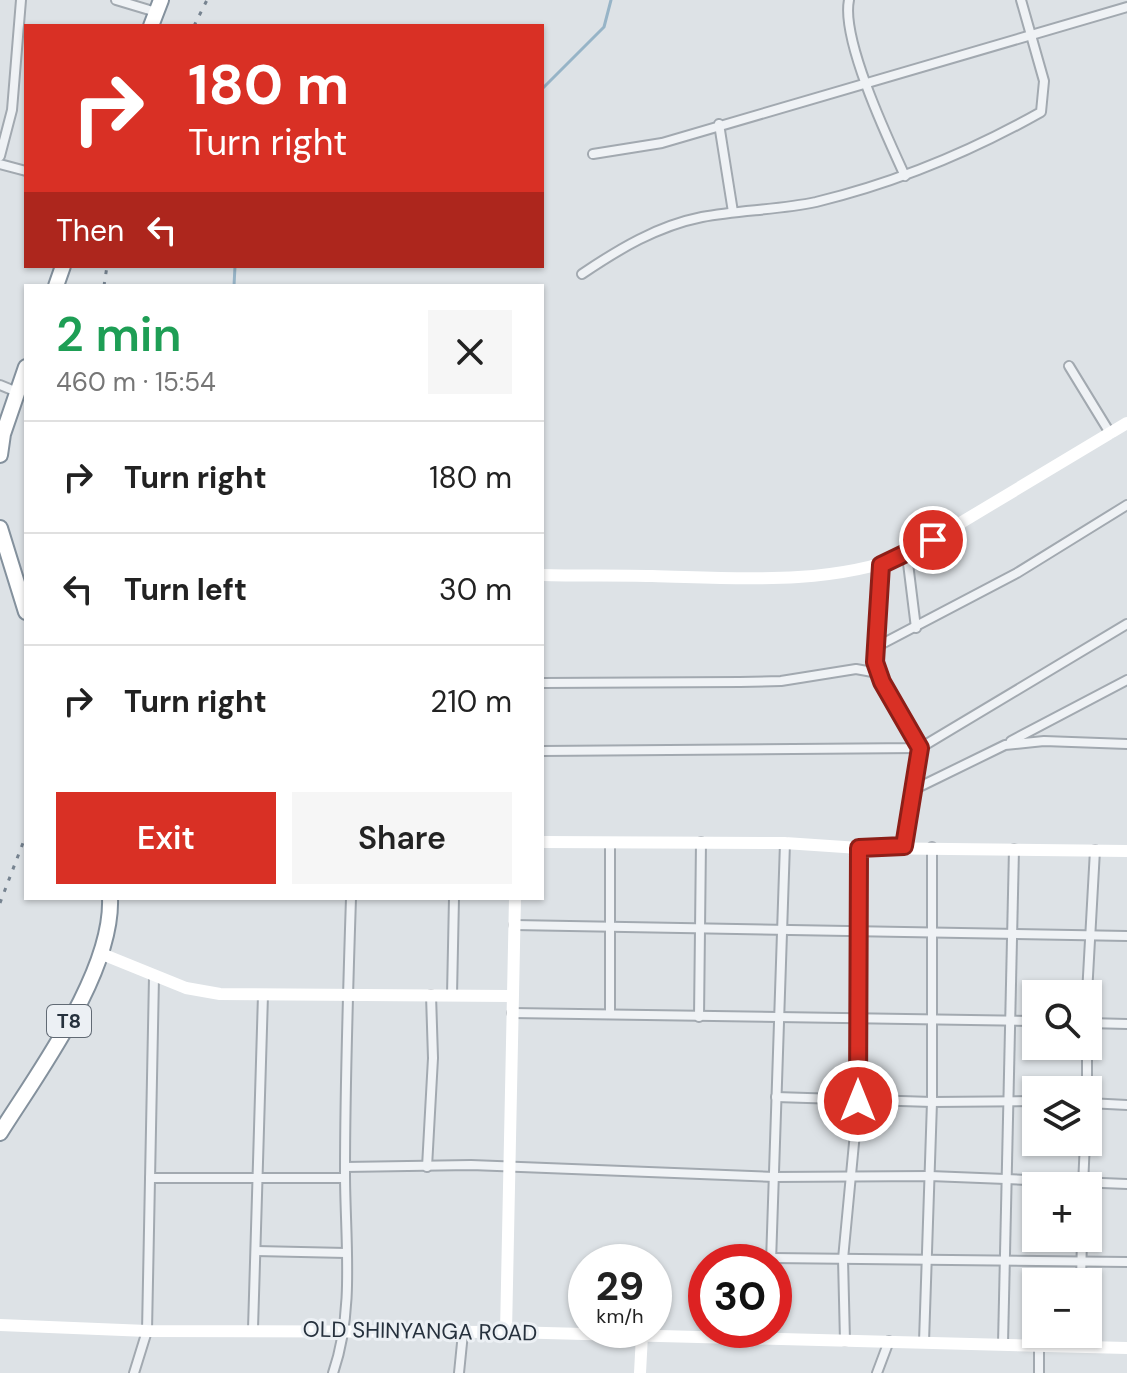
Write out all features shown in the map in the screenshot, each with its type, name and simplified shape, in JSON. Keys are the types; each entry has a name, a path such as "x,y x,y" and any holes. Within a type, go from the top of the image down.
{"highway":[{"path":"0,455 24,373"},
{"path":"0,528 24,606"},
{"name":"T8","path":"0,1133 83,998 102,954 110,900"}],"street":[{"path":"0,156 12,110 21,0"},
{"path":"116,0 156,13"},
{"path":"849,0 849,24 868,85 905,176"},
{"path":"582,274 654,232 700,218 733,212 777,210 816,202 905,176 969,149 1041,112 1044,81 1021,0"},
{"path":"593,154 662,143 1127,7"},
{"path":"719,124 733,212"},
{"path":"0,164 24,170"},
{"path":"1069,366 1110,433"},
{"path":"0,385 17,392"},
{"path":"544,575 748,578 832,573 881,565 907,555 1127,423"},
{"path":"878,646 1017,573 1127,505"},
{"path":"907,555 916,628"},
{"path":"881,565 878,673 920,748 904,846"},
{"path":"544,751 920,748 1127,624"},
{"path":"544,683 781,681 856,669 878,673"},
{"path":"915,789 1127,680"},
{"path":"1005,745 1044,741 1127,744"},
{"path":"544,842 610,845 785,843 859,848 904,846 1127,851"},
{"path":"699,1017 701,842"},
{"path":"772,1244 785,843"},
{"path":"610,845 610,1014"},
{"path":"924,1342 932,1102 932,847"},
{"path":"845,1341 843,1259 858,1101 856,931 859,848"},
{"path":"1003,1344 1014,849"},
{"path":"1087,980 1095,850"},
{"path":"333,1373 344,1331 351,900"},
{"path":"452,995 454,900"},
{"path":"506,1332 515,900"},
{"path":"514,925 1127,936"},
{"path":"102,954 154,977 220,994 512,996"},
{"path":"134,1373 147,1331 154,977"},
{"path":"253,1329 263,995"},
{"path":"427,1167 433,1058 431,995"},
{"path":"512,1013 1022,1020"},
{"path":"1102,1023 1127,1024"},
{"path":"776,1097 932,1102 1022,1100"},
{"path":"1102,1104 1127,1105"},
{"path":"345,1167 511,1166 774,1177 930,1176 1022,1180"},
{"path":"150,1178 345,1178"},
{"path":"1102,1184 1127,1184"},
{"path":"256,1251 346,1253"},
{"path":"1081,1252 1081,1268"},
{"path":"792,1260 1127,1262"},
{"name":"OLD SHINYANGA ROAD","path":"0,1325 147,1331 253,1329 568,1333"},
{"path":"459,1373 463,1333"},
{"name":"OLD SHINYANGA ROAD","path":"792,1337 845,1341 1022,1343"},
{"path":"877,1373 889,1341"},
{"name":"OLD SHINYANGA ROAD","path":"1102,1344 1127,1348"},
{"path":"640,1373 641,1348"},
{"path":"1039,1348 1039,1373"}],"waterway":[{"path":"544,87 604,27 611,0"},
{"path":"234,284 235,268"}],"railway":[{"path":"195,24 207,0"},
{"path":"104,284 107,268"},
{"path":"0,903 24,840"}],"route":[{"path":"858,1101 856,931 859,848 904,846 920,748 882,682 875,662 881,607 881,565 933,540"}]}
